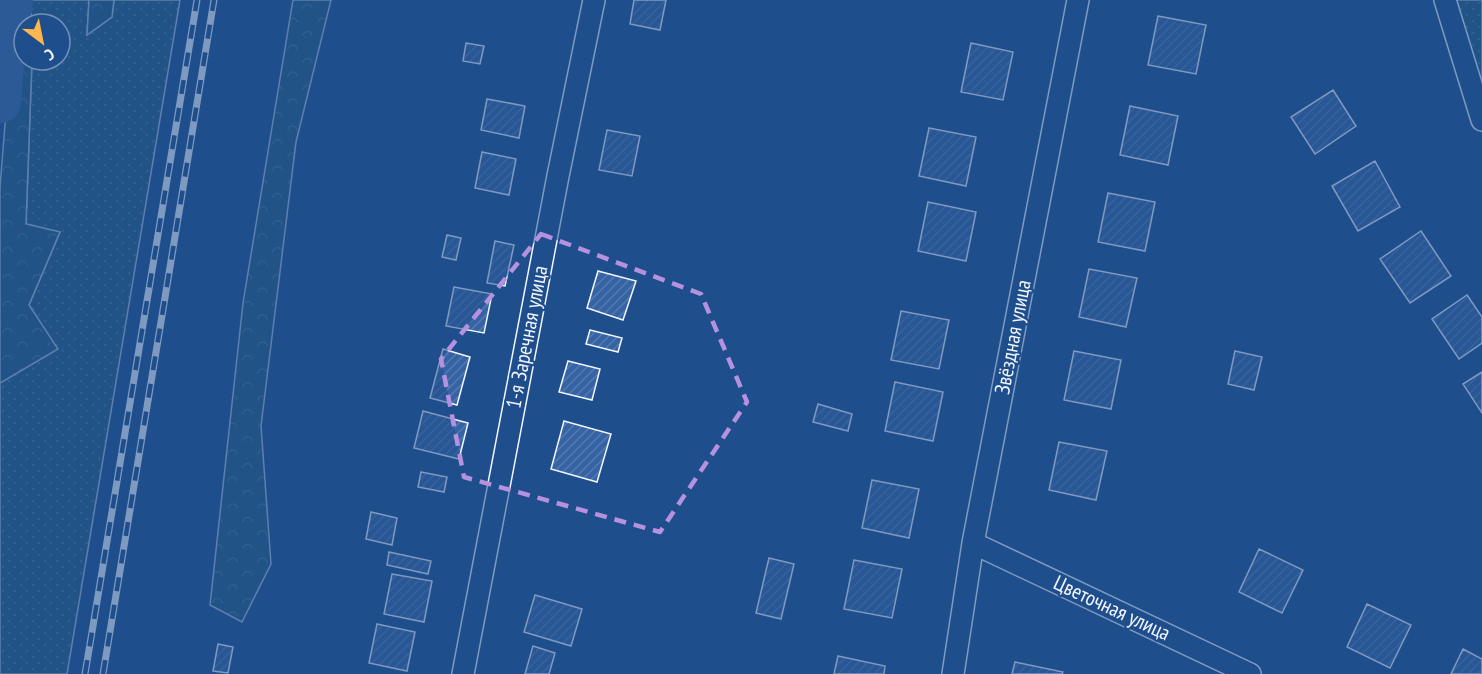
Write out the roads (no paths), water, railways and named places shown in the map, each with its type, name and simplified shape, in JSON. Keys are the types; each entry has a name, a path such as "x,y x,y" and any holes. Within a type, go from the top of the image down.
{"street":[{"name":"1-я Заречная улица","path":"463,674 594,0"},
{"name":"Звёздная улица","path":"953,674 973,543 1078,0"},
{"path":"1445,0 1482,120"},
{"name":"Цветочная улица","path":"973,543 1250,674"}],"waterway":[{"path":"0,102 3,61 12,0"}],"railway":[{"path":"85,674 197,0"},
{"path":"103,674 214,0"}]}
